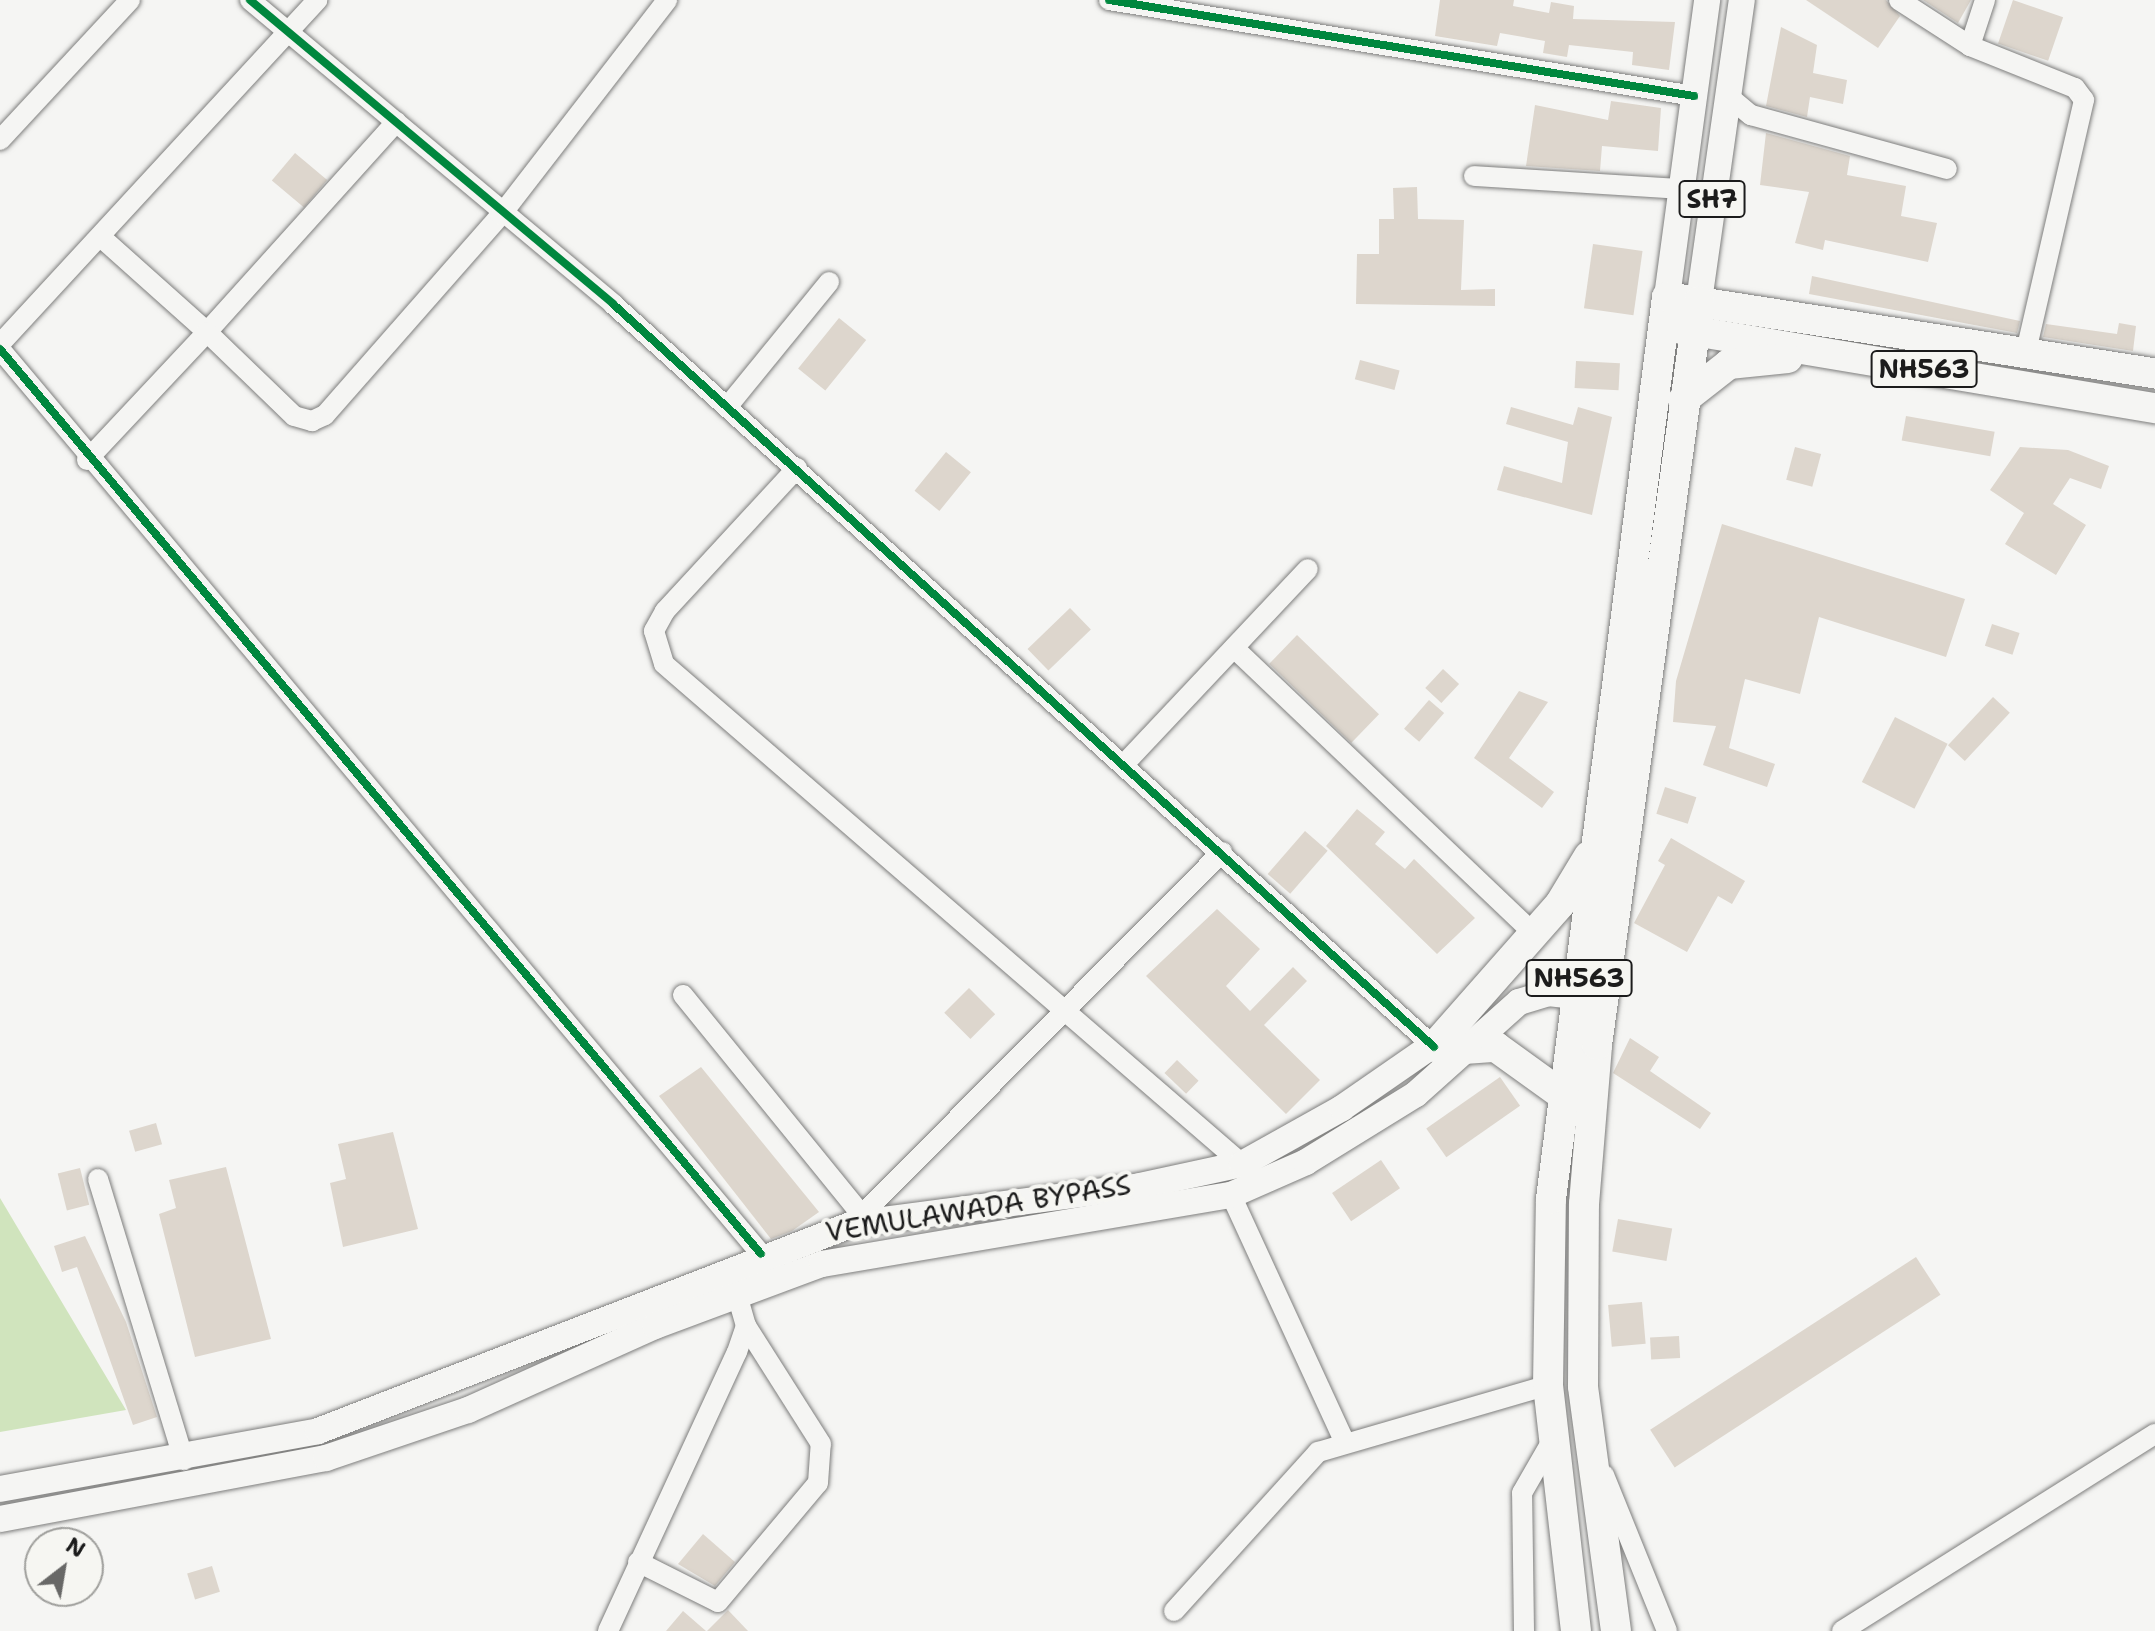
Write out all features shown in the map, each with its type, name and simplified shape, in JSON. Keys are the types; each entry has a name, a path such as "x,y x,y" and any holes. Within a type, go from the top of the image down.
{"highway":[{"name":"NH563","path":"1616,1631 1589,1438 1584,1204 1594,848 1622,687 1664,312 2026,351 2155,373"},
{"name":"NH563","path":"1696,315 1846,356 2155,408"},
{"name":"NH563","path":"1576,1631 1548,1385 1551,1199 1564,1096 1592,986 1696,315"},
{"path":"1683,400 1729,364 1846,356"},
{"path":"1449,1048 1594,848"},
{"path":"1449,1048 1496,1047 1564,1096"}],"main road":[{"name":"SH7","path":"1664,312 1707,0"},
{"name":"SH7","path":"1696,315 1742,0"},
{"name":"VEMULAWADA BYPASS","path":"0,1489 184,1460 318,1431 457,1383 761,1254 857,1220 1140,1186 1242,1164 1449,1048 1519,1002 1592,986"},
{"name":"VEMULAWADA BYPASS","path":"0,1519 326,1458 468,1410 737,1295 885,1251 1231,1195 1306,1162 1403,1102 1449,1048"}],"street":[{"path":"0,140 130,0"},
{"path":"250,0 728,406 1126,762 1222,852 1449,1048"},
{"path":"317,0 290,35 0,347 87,460 516,956 761,1254"},
{"path":"103,239 207,332 294,416 312,421 501,215 667,0"},
{"path":"1109,0 1694,96"},
{"path":"1899,0 1970,46 2075,88 2084,100 2026,351"},
{"path":"1970,46 1985,0"},
{"path":"1728,96 1751,115 1947,169"},
{"path":"87,460 396,122"},
{"path":"1474,176 1681,189"},
{"path":"728,406 829,282"},
{"path":"797,468 665,611 654,645 664,664 1071,1011 1242,1164"},
{"path":"1126,762 1308,569"},
{"path":"1234,648 1533,933"},
{"path":"683,995 857,1220 1071,1011 1222,852"},
{"path":"98,1179 184,1460"},
{"path":"1231,1195 1344,1441"},
{"path":"638,1562 718,1602 823,1471 821,1444 746,1326 737,1295"},
{"path":"608,1631 746,1326"},
{"path":"1174,1611 1301,1465 1344,1441 1548,1385"},
{"path":"1842,1631 2155,1434"},
{"path":"1589,1438 1667,1631"},
{"path":"1524,1631 1522,1493 1553,1439"}],"green space":[{"path":"0,1198 126,1410 0,1432"}],"building":[{"path":"1440,0 1514,0 1513,6 1549,13 1551,2 1574,6 1573,19 1675,22 1669,70 1632,65 1633,52 1569,45 1567,57 1543,53 1545,41 1500,33 1497,46 1435,36"},
{"path":"1806,0 1886,0 1900,16 1878,48"},
{"path":"1923,0 1971,0 1958,23"},
{"path":"2013,0 2063,17 2048,61 1998,43"},
{"path":"1781,27 1817,45 1813,73 1847,80 1843,104 1810,97 1807,117 1766,106"},
{"path":"1611,101 1661,108 1658,151 1602,146 1600,171 1526,166 1535,105 1608,120"},
{"path":"1766,133 1850,156 1847,175 1906,186 1901,216 1937,223 1928,262 1825,240 1823,250 1795,243 1809,192 1760,185"},
{"path":"295,153 327,180 304,208 272,181"},
{"path":"1417,187 1418,219 1464,220 1461,290 1495,289 1495,306 1356,304 1357,254 1379,254 1379,219 1394,219 1393,188"},
{"path":"1593,244 1643,251 1633,315 1584,308"},
{"path":"1812,276 2020,321 2017,333 1809,294"},
{"path":"839,318 866,340 825,391 798,369"},
{"path":"2119,323 2136,326 2133,351 2043,337 2046,324 2117,334"},
{"path":"1360,360 1400,371 1394,390 1355,379"},
{"path":"1576,361 1620,363 1619,390 1575,388"},
{"path":"1511,407 1573,425 1578,407 1612,417 1592,515 1497,490 1504,466 1562,483 1568,442 1506,424"},
{"path":"1906,416 1995,432 1990,456 1902,441"},
{"path":"1795,447 1821,454 1812,487 1786,480"},
{"path":"2020,447 2068,450 2109,466 2101,489 2070,478 2053,504 2086,525 2056,575 2005,544 2024,513 1990,490"},
{"path":"946,452 971,472 939,511 915,491"},
{"path":"1722,524 1965,599 1946,657 1819,617 1800,694 1745,679 1729,748 1775,764 1767,787 1703,765 1716,726 1673,722 1676,681"},
{"path":"1070,608 1091,630 1048,671 1028,649"},
{"path":"1992,624 2020,633 2012,655 1985,646"},
{"path":"1297,635 1379,714 1351,743 1269,664"},
{"path":"1443,669 1459,684 1441,703 1425,688"},
{"path":"1519,691 1548,702 1509,758 1554,792 1542,808 1474,758"},
{"path":"1993,697 2010,713 1965,761 1948,745"},
{"path":"1429,700 1444,713 1419,742 1404,729"},
{"path":"1895,717 1948,744 1914,809 1862,782"},
{"path":"1665,787 1696,797 1688,824 1656,814"},
{"path":"1357,809 1385,832 1375,844 1405,869 1414,859 1475,918 1437,954 1326,846"},
{"path":"1305,831 1328,851 1290,894 1268,874"},
{"path":"1671,838 1745,881 1732,904 1718,896 1687,952 1634,923 1665,865 1658,861"},
{"path":"1217,909 1260,949 1226,986 1250,1011 1293,967 1307,981 1264,1025 1320,1080 1286,1114 1146,976"},
{"path":"969,988 995,1014 970,1039 944,1013"},
{"path":"1630,1038 1659,1057 1650,1071 1711,1113 1700,1129 1613,1073"},
{"path":"1177,1060 1199,1081 1186,1094 1164,1073"},
{"path":"701,1067 819,1212 792,1231 771,1239 659,1096"},
{"path":"1500,1077 1520,1106 1446,1157 1426,1129"},
{"path":"156,1123 162,1144 135,1152 129,1131"},
{"path":"393,1132 418,1229 343,1247 330,1183 346,1179 338,1144"},
{"path":"1381,1160 1400,1188 1351,1221 1332,1193"},
{"path":"226,1167 271,1339 195,1357 159,1214 176,1208 169,1180"},
{"path":"80,1168 89,1205 67,1210 58,1174"},
{"path":"1618,1219 1672,1229 1666,1261 1612,1251"},
{"path":"85,1236 126,1322 157,1417 133,1425 77,1267 62,1272 54,1246"},
{"path":"1916,1257 1941,1295 1675,1467 1650,1430"},
{"path":"1642,1302 1646,1344 1612,1347 1608,1305"},
{"path":"1679,1336 1680,1358 1651,1359 1650,1338"},
{"path":"703,1534 735,1562 715,1586 678,1564"},
{"path":"212,1566 220,1592 195,1599 187,1574"},
{"path":"728,1610 748,1631 707,1631"},
{"path":"683,1611 706,1631 666,1631"}],"cycle path":[{"path":"250,0 613,304 1434,1047"},
{"path":"1109,0 1694,96"},
{"path":"0,349 761,1254"}]}
